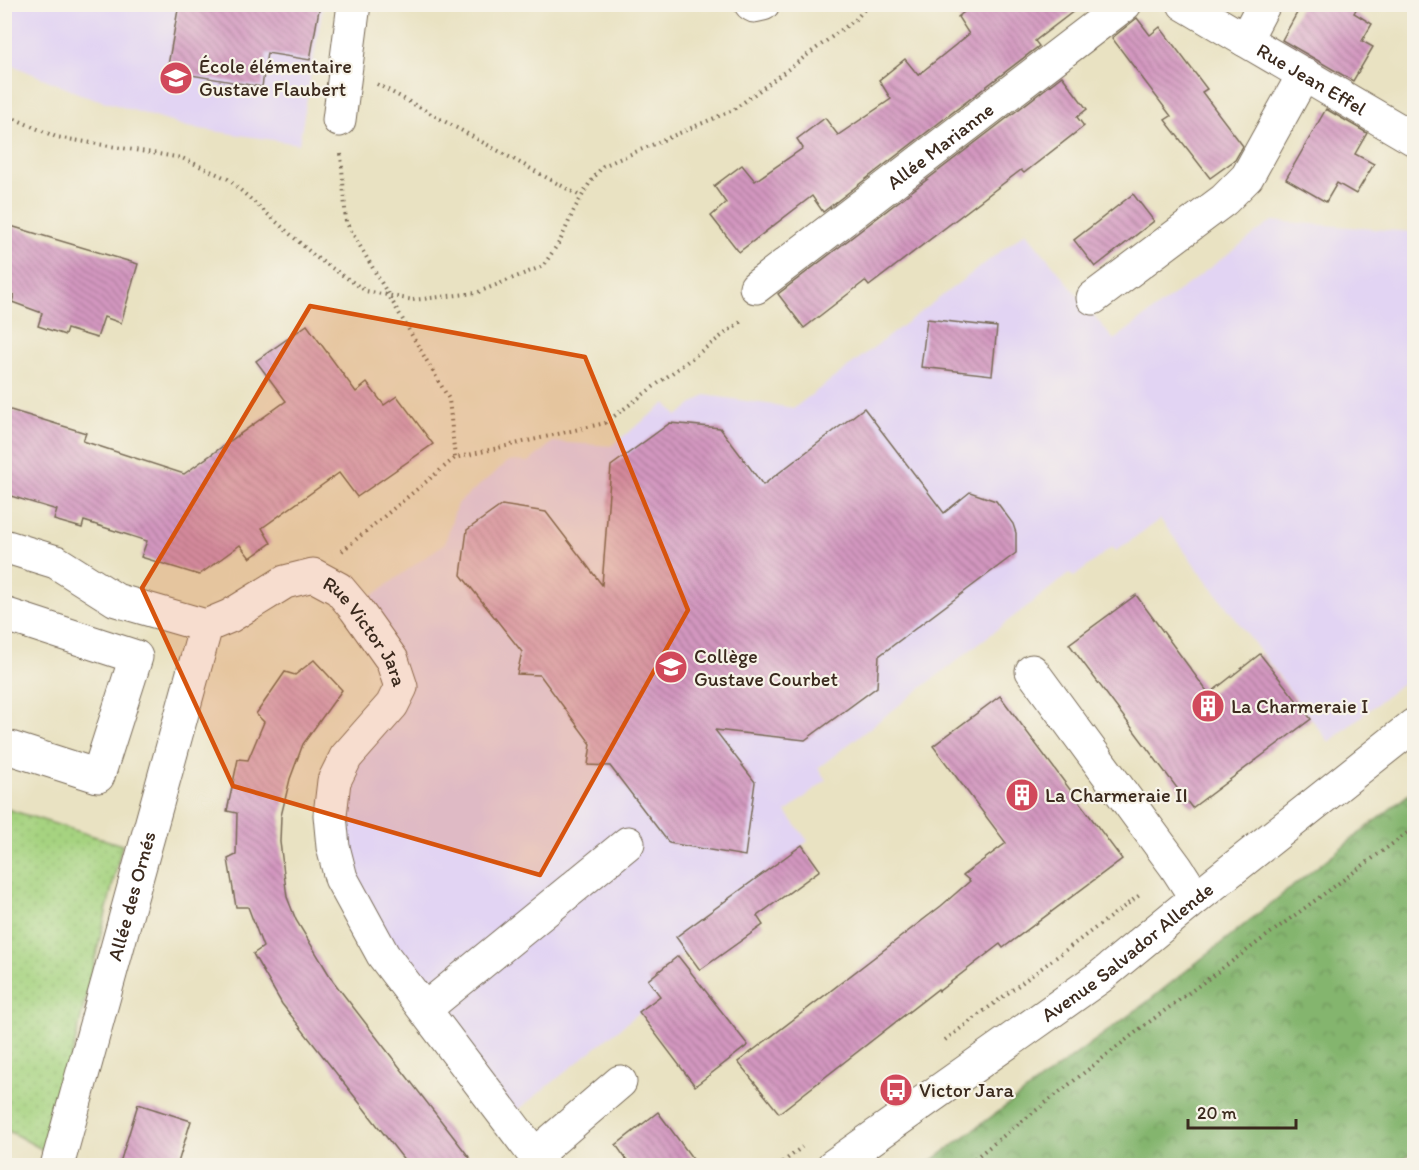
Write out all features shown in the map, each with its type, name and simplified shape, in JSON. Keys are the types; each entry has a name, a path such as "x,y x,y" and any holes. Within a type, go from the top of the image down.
{"street":[{"path":"339,120 354,4"},
{"path":"751,4 754,6 763,4"},
{"name":"Allée Marianne","path":"756,287 1125,4"},
{"path":"1184,4 1245,40"},
{"name":"Rue Jean Effel","path":"1264,4 1245,40 1414,139"},
{"path":"1093,298 1224,200 1247,177 1304,74"},
{"path":"4,546 56,562 116,600 206,626"},
{"name":"Rue Victor Jara","path":"206,626 230,616 285,582 313,575 339,589 392,660 401,687 392,705 346,757 334,781 330,815 333,847 341,878 383,955 539,1160"},
{"path":"4,746 98,776 149,610"},
{"path":"4,614 136,657"},
{"name":"Allée des Ornés","path":"57,1166 206,626"},
{"path":"1032,671 1176,867 1196,898"},
{"name":"Avenue Salvador Allende","path":"832,1166 1100,977 1414,725"},
{"path":"425,1009 628,843"},
{"path":"539,1160 620,1082"}],"path":[{"path":"4,114 56,137 182,158 228,179 317,258 366,291 413,300 476,293 543,266 560,242 582,197 603,166 734,110 856,19 869,4"},
{"path":"346,67 582,197"},
{"path":"339,120 346,222 449,399 455,458"},
{"path":"313,575 455,458 605,423 751,314 756,287"},
{"path":"965,1166 1145,1025 1414,828"},
{"path":"936,1047 1176,867"},
{"path":"778,1166 805,1145"}],"highlighted area":[{"path":"310,306 585,357 688,610 540,875 233,786 142,588"}],"shaded area":[{"name":"École élémentaire Gustave Flaubert","path":"5,5 323,5 299,144 187,127 80,94 5,62"},
{"name":"Collège Gustave Courbet","path":"1272,221 1414,232 1414,674 1329,742 1160,519 1116,551 1112,547 1074,577 1070,573 818,768 826,780 786,812 808,841 676,937 688,954 679,956 648,980 660,996 508,1118 341,878 346,757 392,705 355,608 445,543 457,504 509,461 529,462 553,442 611,446 666,403 677,416 705,395 794,408 1026,232 1114,340"}],"green space":[{"path":"1414,790 1414,1153 1391,1166 926,1165 1147,1002"},
{"path":"4,808 122,845 49,1153 5,1129"}],"building":[{"path":"179,4 320,4 310,60 267,53 262,87 167,71"},
{"path":"974,4 1083,4 1035,41 1039,46 823,212 812,196 739,252 711,216 726,203 714,186 742,165 755,181 803,148 797,139 825,118 838,135 891,99 879,80 905,59 918,75 969,34 958,17"},
{"path":"1302,4 1359,4 1354,13 1372,24 1362,41 1373,47 1353,81 1282,40"},
{"path":"1137,18 1150,35 1160,27 1207,89 1202,92 1243,146 1235,160 1210,178 1165,120 1171,116 1112,38"},
{"path":"1062,76 1087,109 1077,117 1084,126 1024,173 1021,170 869,286 865,281 804,328 778,294"},
{"path":"1326,109 1367,133 1355,154 1374,164 1356,194 1337,183 1326,202 1286,179"},
{"path":"1133,194 1154,221 1095,267 1074,240"},
{"path":"4,224 138,264 121,323 104,317 97,338 67,329 65,335 38,326 42,313 12,302 14,295 4,292"},
{"path":"927,319 997,327 992,375 921,367"},
{"path":"307,325 356,392 367,383 384,405 397,396 433,444 357,497 339,473 262,528 271,543 250,558 240,545 199,575 141,557 147,541 84,521 82,528 54,520 57,510 4,494 4,408 86,433 83,441 184,474 286,401 256,361"},
{"path":"864,408 944,513 970,492 996,501 1013,524 1016,533 1016,553 879,656 877,687 805,740 715,730 755,782 745,856 669,843 610,766 588,765 591,744 540,675 517,674 522,652 461,575 467,530 502,505 546,512 602,585 611,466 670,423 720,428 763,485"},
{"name":"La Charmeraie I","path":"1136,595 1209,694 1260,654 1311,719 1192,808 1069,644"},
{"path":"314,660 342,690 303,744 290,779 281,816 280,842 287,897 296,920 333,981 476,1166 409,1166 282,1004 253,954 263,947 248,907 236,907 228,859 236,855 237,813 227,811 238,759 248,760 264,722 256,714 285,672 295,675"},
{"path":"1000,696 1122,859 1003,948 1000,944 939,991 938,989 779,1113 738,1062 941,906 970,881 963,875 1006,843 933,746"},
{"path":"802,845 820,870 757,916 763,925 700,970 676,937"},
{"path":"678,956 748,1045 695,1086 639,1012 660,996 648,980"},
{"path":"138,1104 191,1121 177,1166 119,1166"},
{"path":"658,1112 698,1166 631,1166 616,1145"}],"place":[{"name":"École élémentaire Gustave Flaubert","path":"176,78"},
{"name":"Collège Gustave Courbet","path":"671,667"},
{"name":"La Charmeraie I","path":"1208,706"},
{"name":"La Charmeraie II","path":"1022,795"},
{"name":"Victor Jara","path":"896,1090"}]}
